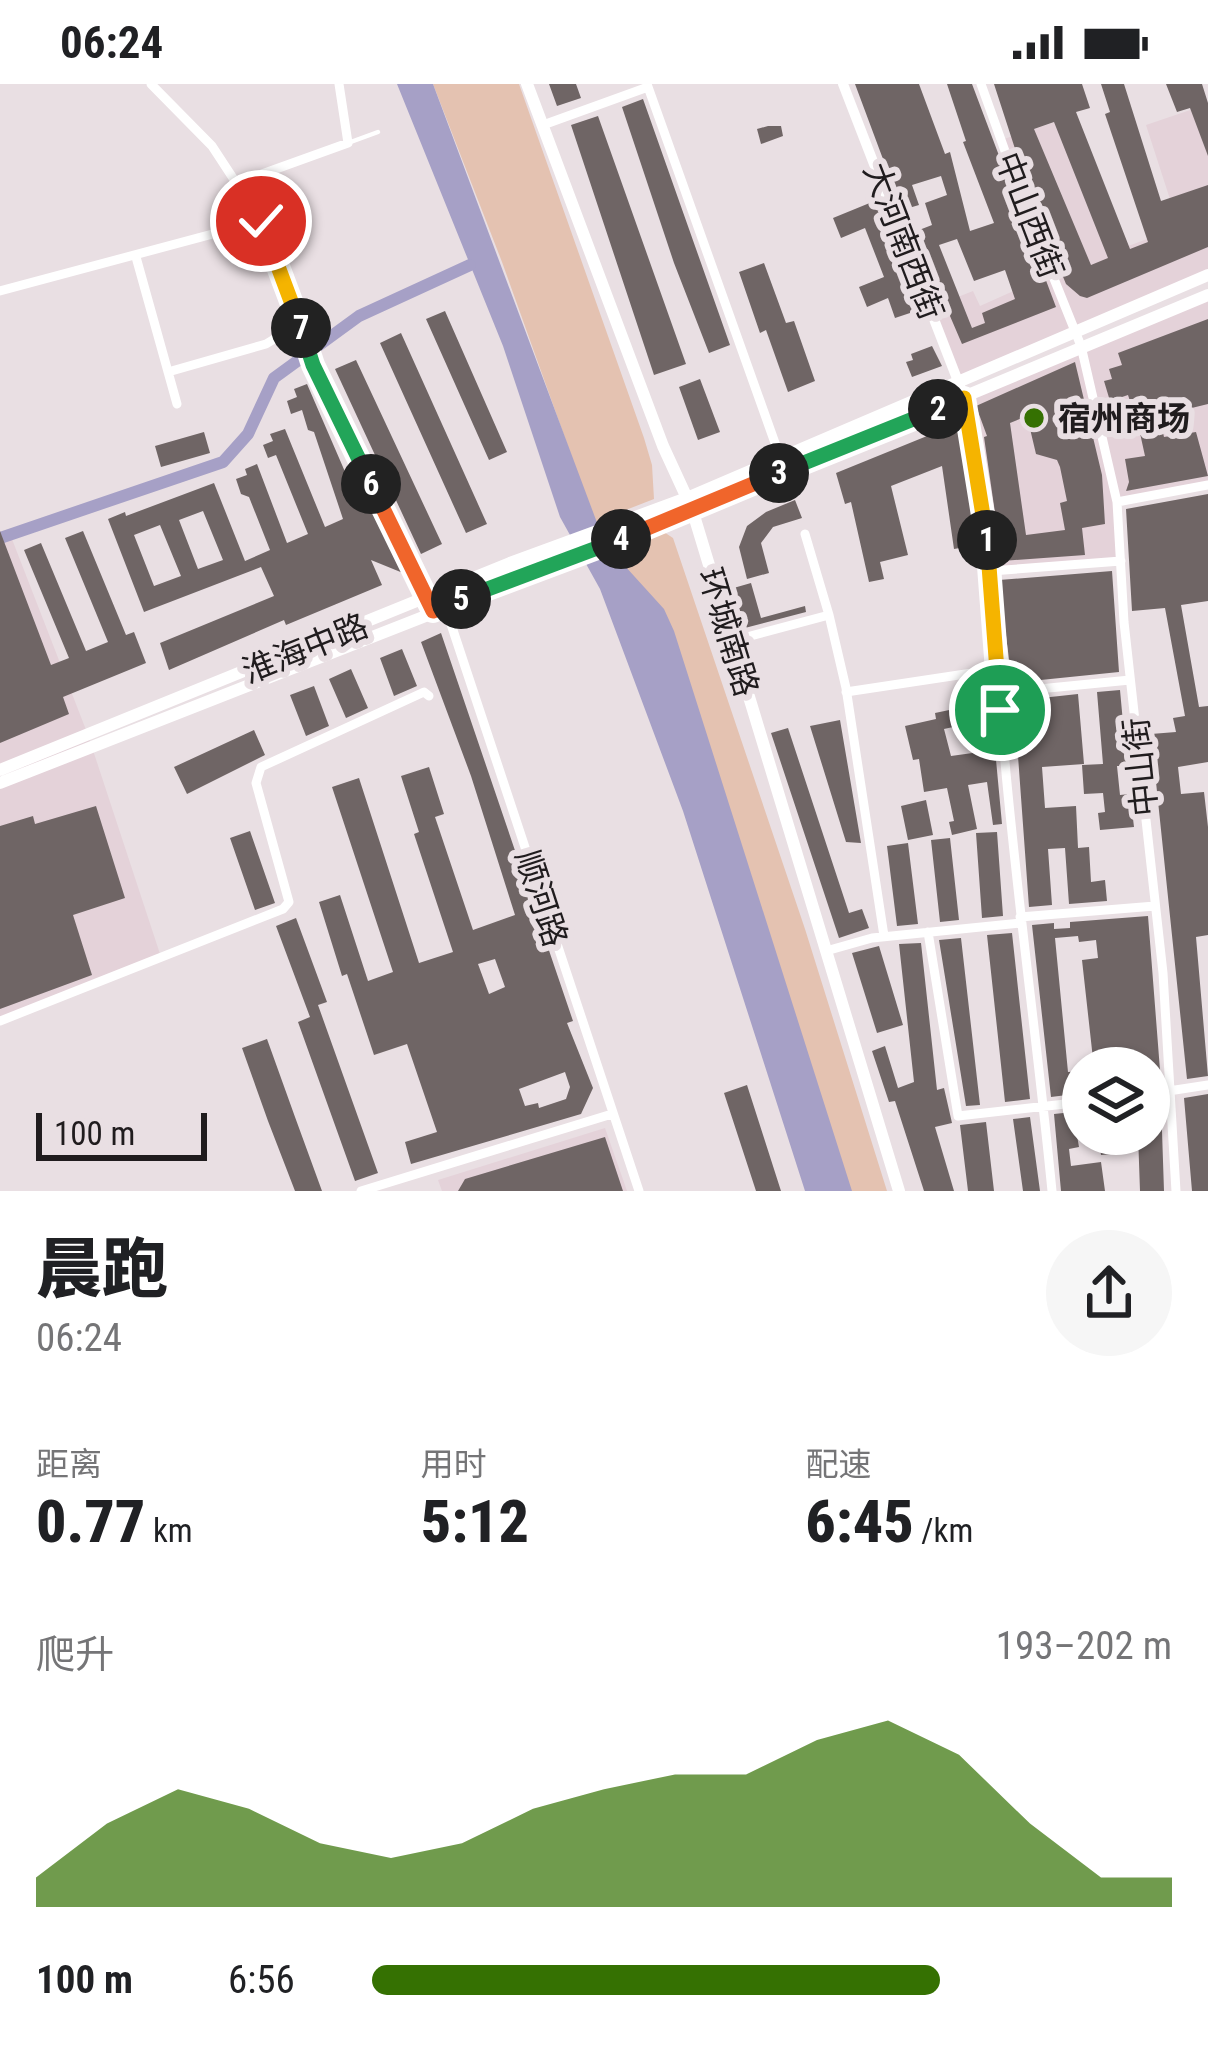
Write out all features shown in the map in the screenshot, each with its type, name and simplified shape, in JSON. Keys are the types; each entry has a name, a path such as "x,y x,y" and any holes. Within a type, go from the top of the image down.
{"main road":[{"name":"环城南路","path":"527,84 663,446 689,503 899,1191"},
{"name":"淮海中路","path":"0,770 627,537 780,458 1208,275"},
{"name":"淮海中路","path":"0,783 435,605 568,542 689,503 964,398 1208,295"}],"street":[{"name":"顺河路","path":"151,84 187,116 261,221 313,365 435,605 638,1191"},
{"path":"237,183 348,142 339,84"},
{"name":"大河南西街","path":"843,84 964,398"},
{"name":"中山西街","path":"981,84 1081,346"},
{"path":"543,125 647,86 780,458"},
{"path":"0,291 261,221"},
{"path":"136,257 177,404"},
{"path":"168,372 266,344 300,327"},
{"name":"中山街","path":"1081,346 1118,502 1130,680 1172,1091 1176,1191"},
{"path":"964,398 991,572 1020,920 1052,1191"},
{"path":"1118,502 1208,485"},
{"path":"805,533 846,692 884,936"},
{"path":"991,572 1120,561"},
{"path":"732,641 829,616"},
{"path":"846,692 972,673"},
{"path":"999,693 1130,680"},
{"path":"0,1021 283,909 289,902 256,783 261,767 424,692 429,696"},
{"path":"826,951 884,936 1155,906"},
{"path":"928,932 958,1116 1062,1104"},
{"path":"1172,1091 1208,1085"},
{"path":"361,1191 612,1114"}],"lane":[{"path":"348,142 378,132"}],"shaded area":[{"path":"397,84 433,84 605,544 664,609 674,631 852,1191 805,1191 683,811 600,589 560,517 503,346"},
{"path":"433,84 519,84 644,438 654,499 595,522"},
{"path":"1208,104 1208,275 958,381 930,308 973,291 980,306 1052,274 1001,140 1055,122 1107,254 1179,227 1146,125"},
{"path":"1208,295 1208,485 1118,502 1121,561 991,571 964,398"},
{"path":"664,532 673,538 805,929 887,1191 845,1191 609,554 647,534"},
{"path":"10,534 88,735 161,957 0,1021 0,538"},
{"path":"605,1128 627,1191 442,1191 438,1180"}],"building":[{"path":"549,84 576,84 581,98 557,106"},
{"path":"855,84 919,84 945,154 950,152 970,231 994,223 947,84 972,84 1056,307 962,344 914,232 932,225 925,203 947,195 941,176 912,185 919,205 902,210","holes":["957,239 974,281 1005,270 1015,299 982,313 985,323 972,328 939,245"]},
{"path":"994,84 1082,84 1090,108 1076,112 1130,249 1148,242 1105,114 1110,112 1101,84 1124,84 1161,201 1208,185 1208,247 1087,298 1066,284 1032,201","holes":["1054,122 1108,258 1091,265 1034,129"]},
{"path":"1166,84 1202,84 1208,103 1208,156 1190,108 1177,112"},
{"path":"643,99 730,345 709,353 622,107"},
{"path":"598,116 686,364 654,375 571,125"},
{"path":"781,126 783,136 761,144 757,129"},
{"path":"877,200 916,311 895,318 888,298 867,307 859,287 884,277 865,228 841,238 833,218"},
{"path":"764,263 786,323 794,321 815,381 788,392 766,330 760,333 739,272"},
{"path":"445,311 507,452 489,460 426,319"},
{"path":"1208,319 1208,404 1159,416 1164,437 1196,432 1208,476 1126,491 1125,459 1145,456 1138,424 1148,422 1143,399 1130,401 1128,395 1110,401 1104,381 1112,379 1109,369 1122,365 1118,353"},
{"path":"401,333 487,524 466,533 380,343"},
{"path":"932,346 942,366 912,377 906,362 913,360 911,354"},
{"path":"356,360 442,544 421,554 335,369"},
{"path":"1075,362 1102,475 1105,524 1082,528 1085,555 1002,561 987,436 976,406","holes":["1027,416 1036,454 1057,460 1060,467 1067,501 1060,503 1065,530 1026,535 1010,423"]},
{"path":"700,379 720,432 698,440 679,387"},
{"path":"307,384 362,511 372,507 403,573 371,560 382,585 286,625 284,620 169,670 160,643 274,596 261,567 144,612 108,519 214,483 245,561 270,550 249,497 241,494 236,479 257,464 287,543 308,534 276,455 268,458 263,445 273,441 270,434 285,429 325,527 343,519 314,432 308,430 302,410 291,414 287,401 297,397 294,389","holes":["203,511 223,560 198,569 179,520","160,525 181,576 154,586 134,535"]},
{"path":"959,423 977,545 954,549 942,466 891,486 908,555 880,562 884,579 869,582 851,502 845,504 836,473"},
{"path":"204,432 210,453 161,467 155,446"},
{"path":"1208,494 1208,601 1181,605 1199,707 1208,706 1208,762 1178,767 1181,794 1204,792 1208,827 1208,935 1196,937 1208,1076 1187,1079 1151,734 1176,732 1173,718 1185,716 1165,608 1132,611 1126,509"},
{"path":"795,500 802,518 773,527 761,543 769,573 747,579 739,547 747,526"},
{"path":"0,531 51,665 69,658 24,550 41,543 86,651 108,642 65,538 83,531 126,635 134,632 146,663 63,697 69,714 0,743"},
{"path":"1112,571 1119,672 1012,683 999,580"},
{"path":"751,583 761,618 805,606 806,612 741,629 730,589"},
{"path":"441,633 573,1021 567,1023 593,1088 581,1114 411,1164 405,1142 437,1132 407,1044 374,1055 319,902 340,895 368,981 393,972 332,787 359,778 419,963 453,952 414,834 419,832 401,776 429,767 444,814 435,817 473,930 515,915 471,776 421,642","holes":["495,959 505,987 489,994 478,964","565,1072 570,1087 566,1099 539,1108 538,1103 525,1106 519,1089"]},
{"path":"402,649 417,686 394,696 380,658"},
{"path":"351,669 368,708 346,718 329,679"},
{"path":"314,686 329,726 306,736 290,695"},
{"path":"1120,690 1127,766 1117,766 1120,795 1130,794 1134,827 1100,830 1103,793 1084,794 1082,765 1103,764 1097,692"},
{"path":"1078,694 1084,764 1042,767 1045,808 1076,806 1078,848 1089,847 1091,882 1105,880 1107,901 1069,904 1065,848 1048,849 1052,905 1029,907 1014,701"},
{"path":"973,705 976,722 944,729 951,756 987,751 983,718 992,717 1002,824 993,825 987,782 968,785 977,829 952,835 947,788 924,792 919,759 913,760 905,726"},
{"path":"840,720 861,843 846,842 810,726"},
{"path":"788,728 849,913 862,909 869,928 839,938 771,733"},
{"path":"254,730 265,755 187,794 174,767"},
{"path":"926,800 933,835 908,840 901,806"},
{"path":"96,806 125,898 73,915 92,975 0,1009 0,826 33,816 35,824"},
{"path":"250,831 275,903 255,910 230,838"},
{"path":"997,832 1003,916 982,918 976,833"},
{"path":"950,838 959,920 940,922 931,840"},
{"path":"908,843 918,924 897,926 887,846"},
{"path":"1148,916 1158,1047 1092,1047 1082,960 1098,958 1096,940 1055,938 1066,1047 1062,1096 1051,1097 1032,925 1054,923 1054,929 1070,928 1070,922"},
{"path":"296,918 327,1002 318,1005 378,1173 355,1181 298,1022 310,1017 276,926"},
{"path":"1012,933 1030,1099 1005,1102 987,935"},
{"path":"961,938 980,1105 966,1106 939,940"},
{"path":"921,943 937,1090 944,1088 952,1123 935,1127 954,1191 924,1191 895,1101 889,1102 872,1051 885,1046 898,1088 914,1082 899,944"},
{"path":"879,946 903,1025 877,1033 852,953"},
{"path":"267,1039 322,1191 295,1191 268,1121 242,1048"},
{"path":"747,1085 781,1191 756,1191 724,1093"},
{"path":"1208,1094 1208,1191 1192,1191 1184,1098"},
{"path":"1062,1113 1062,1155 1070,1155 1071,1166 1101,1162 1105,1191 1061,1191 1054,1114"},
{"path":"1030,1117 1040,1191 1023,1191 1013,1119"},
{"path":"986,1122 994,1191 968,1191 960,1125"},
{"path":"605,1137 623,1191 458,1191 465,1179"},
{"path":"1139,1155 1163,1155 1164,1191 1140,1191"}],"waterway":[{"path":"0,538 223,462 248,434 274,378 359,316 470,265"}],"place":[{"name":"宿州商场","path":"1034,418"}],"route":[{"path":"261,221 313,365 433,611 964,398 991,572 1000,710"}]}
